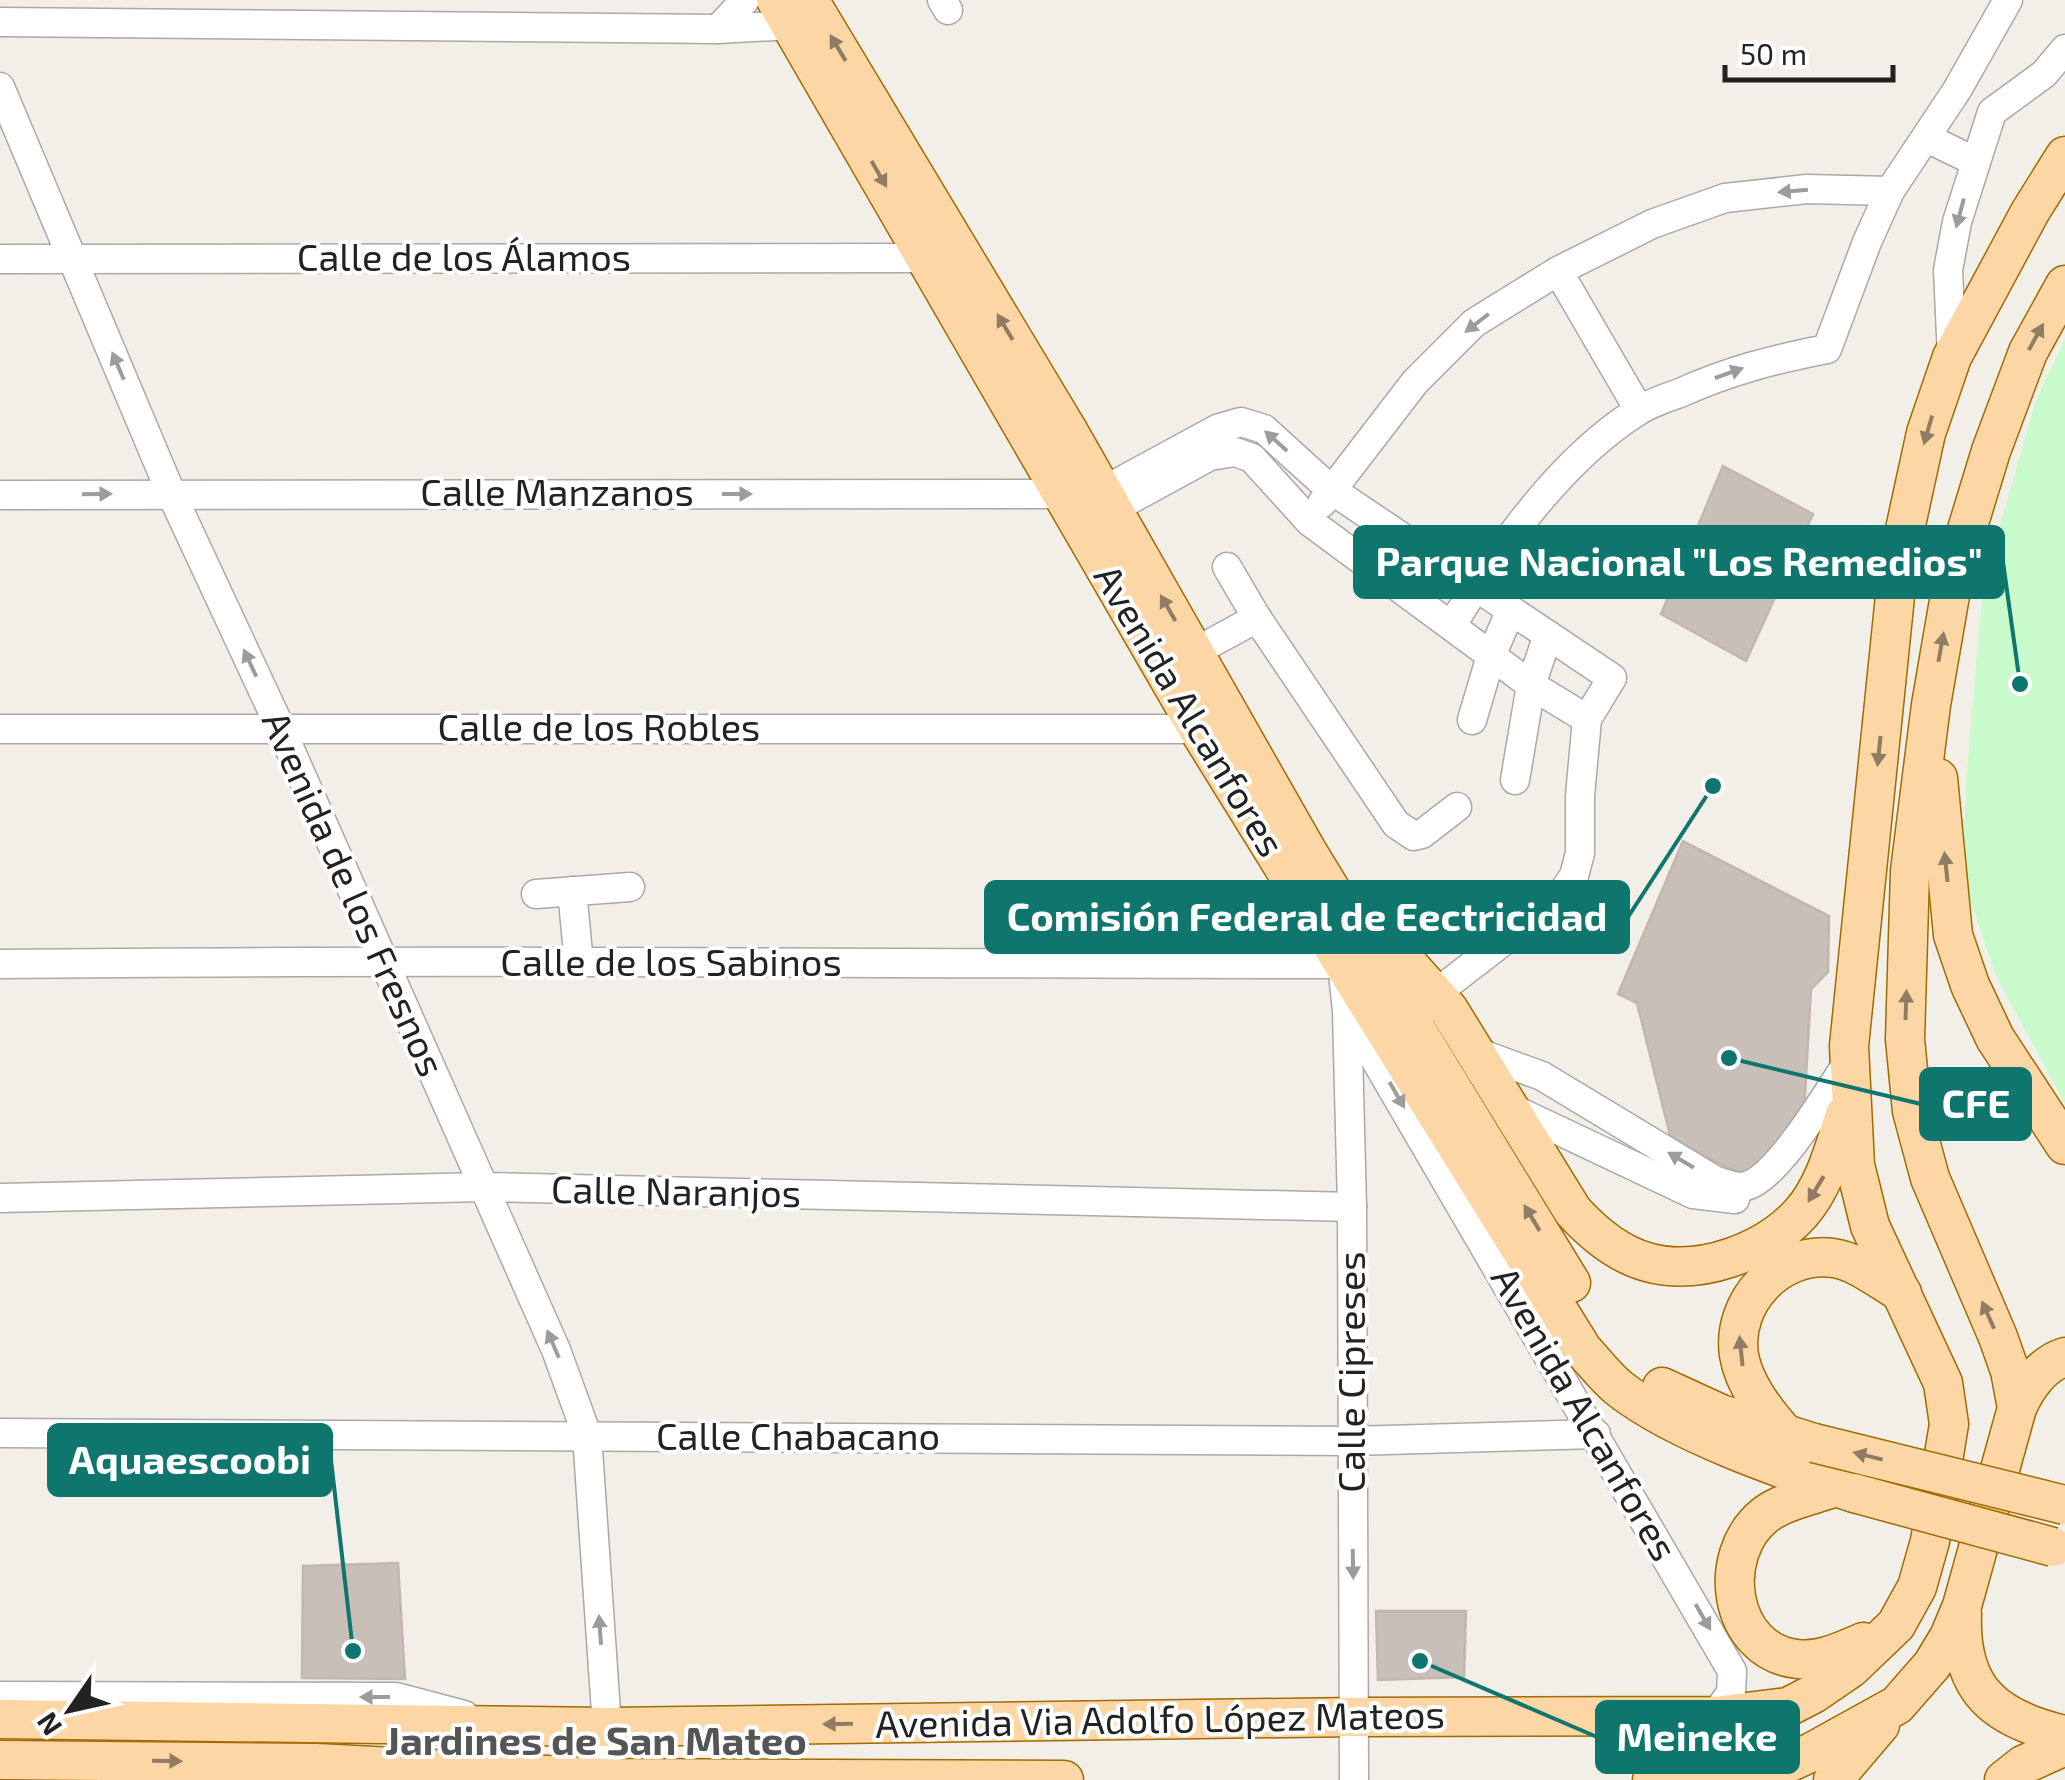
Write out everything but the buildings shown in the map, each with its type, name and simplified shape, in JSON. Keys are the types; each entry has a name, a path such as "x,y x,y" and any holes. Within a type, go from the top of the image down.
{"main road":[{"name":"Avenida Alcanfores","path":"792,8 1060,494 1198,729 1583,1350 1616,1386 1654,1414 1845,1490 2059,1548"},
{"name":"Avenida Alcanfores","path":"792,8 1067,428 1307,850 1601,1331 1629,1365 1668,1392 1721,1414 1800,1439 2065,1505"},
{"name":"Avenida Via Adolfo López Mateos","path":"0,1718 607,1727 1714,1716 1788,1707 1851,1668 1896,1625 1917,1587 1930,1541 1949,1424 1943,1383 1870,1226 1855,1166 1850,1078 1899,557 1926,433 1952,357 2030,212 2065,156"},
{"path":"2016,1408 2010,1371 1930,1178 1912,1112 1905,1039 1910,871 1930,705 1954,572 1990,451 2028,352 2065,285"},
{"path":"1930,705 1953,935 1970,985 1996,1038 2065,1146"},
{"path":"1307,850 1449,1010 1555,1186 1592,1232 1646,1262 1686,1266 1724,1259 1759,1245 1803,1211 1826,1172 1850,1078"},
{"path":"1800,1439 1770,1418 1746,1379 1740,1356 1741,1324 1760,1286 1780,1268 1806,1259 1835,1258 1863,1269 1902,1293"},
{"path":"1833,1780 1932,1665 1950,1636 1962,1606 2016,1408 2026,1387 2055,1360 2065,1356"},
{"path":"1845,1490 1766,1514 1746,1536 1736,1569 1735,1602 1744,1627 1764,1647 1793,1659 1817,1660 1896,1625"},
{"path":"1962,1606 1965,1662 1989,1702 2010,1718 2065,1735"},
{"path":"1751,1780 1897,1706"},
{"path":"2004,1780 2065,1746"},
{"name":"Avenida Via Adolfo López Mateos","path":"0,1760 316,1763 606,1779 1064,1780"},
{"path":"1652,1780 1798,1780"}],"street":[{"path":"718,29 745,0"},
{"path":"1452,625 1475,586 1543,498 1584,453 1639,410 1754,364 1827,349 1890,191 1957,90 2008,0"},
{"path":"0,22 718,29 792,8"},
{"path":"1952,357 1948,270 1974,161 1992,112 2044,74 2065,50"},
{"name":"Avenida de los Fresnos","path":"0,87 171,493 280,728 556,1350 587,1435 607,1727 606,1779"},
{"path":"1957,90 1992,112"},
{"path":"1927,138 1974,161"},
{"path":"1310,522 1330,490 1415,382 1474,323 1558,270 1652,224 1725,198 1807,190 1890,191"},
{"name":"Calle de los Álamos","path":"0,259 928,258"},
{"path":"1558,270 1639,410"},
{"path":"1106,501 1192,454 1217,428 1240,422 1264,429 1330,490 1612,678 1587,719 1580,853 1574,876 1558,899 1435,994"},
{"path":"1192,454 1235,452 1252,458 1310,522 1531,685 1587,719"},
{"name":"Calle Manzanos","path":"0,495 1060,494 1106,501"},
{"path":"1401,592 1428,555"},
{"path":"1227,568 1396,824 1414,836 1422,834 1458,807"},
{"path":"1472,720 1491,656 1510,612"},
{"path":"1193,653 1257,618"},
{"path":"1514,780 1531,685 1548,635"},
{"name":"Calle de los Robles","path":"0,730 1198,729"},
{"path":"536,894 630,887"},
{"path":"572,892 579,964"},
{"name":"Calle de los Sabinos","path":"0,964 381,960 579,964 1342,964"},
{"name":"Calle Cipreses","path":"1342,964 1347,1011 1352,1207 1354,1780"},
{"name":"Avenida Alcanfores","path":"1347,1011 1732,1671 1731,1693 1714,1716"},
{"path":"1476,1052 1542,1076 1716,1181 1743,1188 1780,1161 1850,1078"},
{"path":"1508,1107 1693,1194 1741,1200 1768,1192 1788,1172 1850,1078"},
{"name":"Calle Naranjos","path":"0,1198 484,1188 1352,1207"},
{"name":"Calle Chabacano","path":"0,1433 1352,1441 1596,1434"},
{"path":"0,1696 396,1697 504,1725"},
{"path":"822,1780 832,1779"}],"green space":[{"path":"2065,339 2065,1104 1995,974 1963,878 1966,783 1983,585 2036,400"}],"place":[{"name":"Parque Nacional \"Los Remedios\"","path":"2020,684"},
{"name":"Comisión Federal de Eectricidad","path":"1713,786"},
{"name":"CFE","path":"1729,1058"},
{"name":"Aquaescoobi","path":"353,1651"},
{"name":"Meineke","path":"1420,1661"}],"district":[{"name":"Jardines de San Mateo","path":"596,1741"}]}
